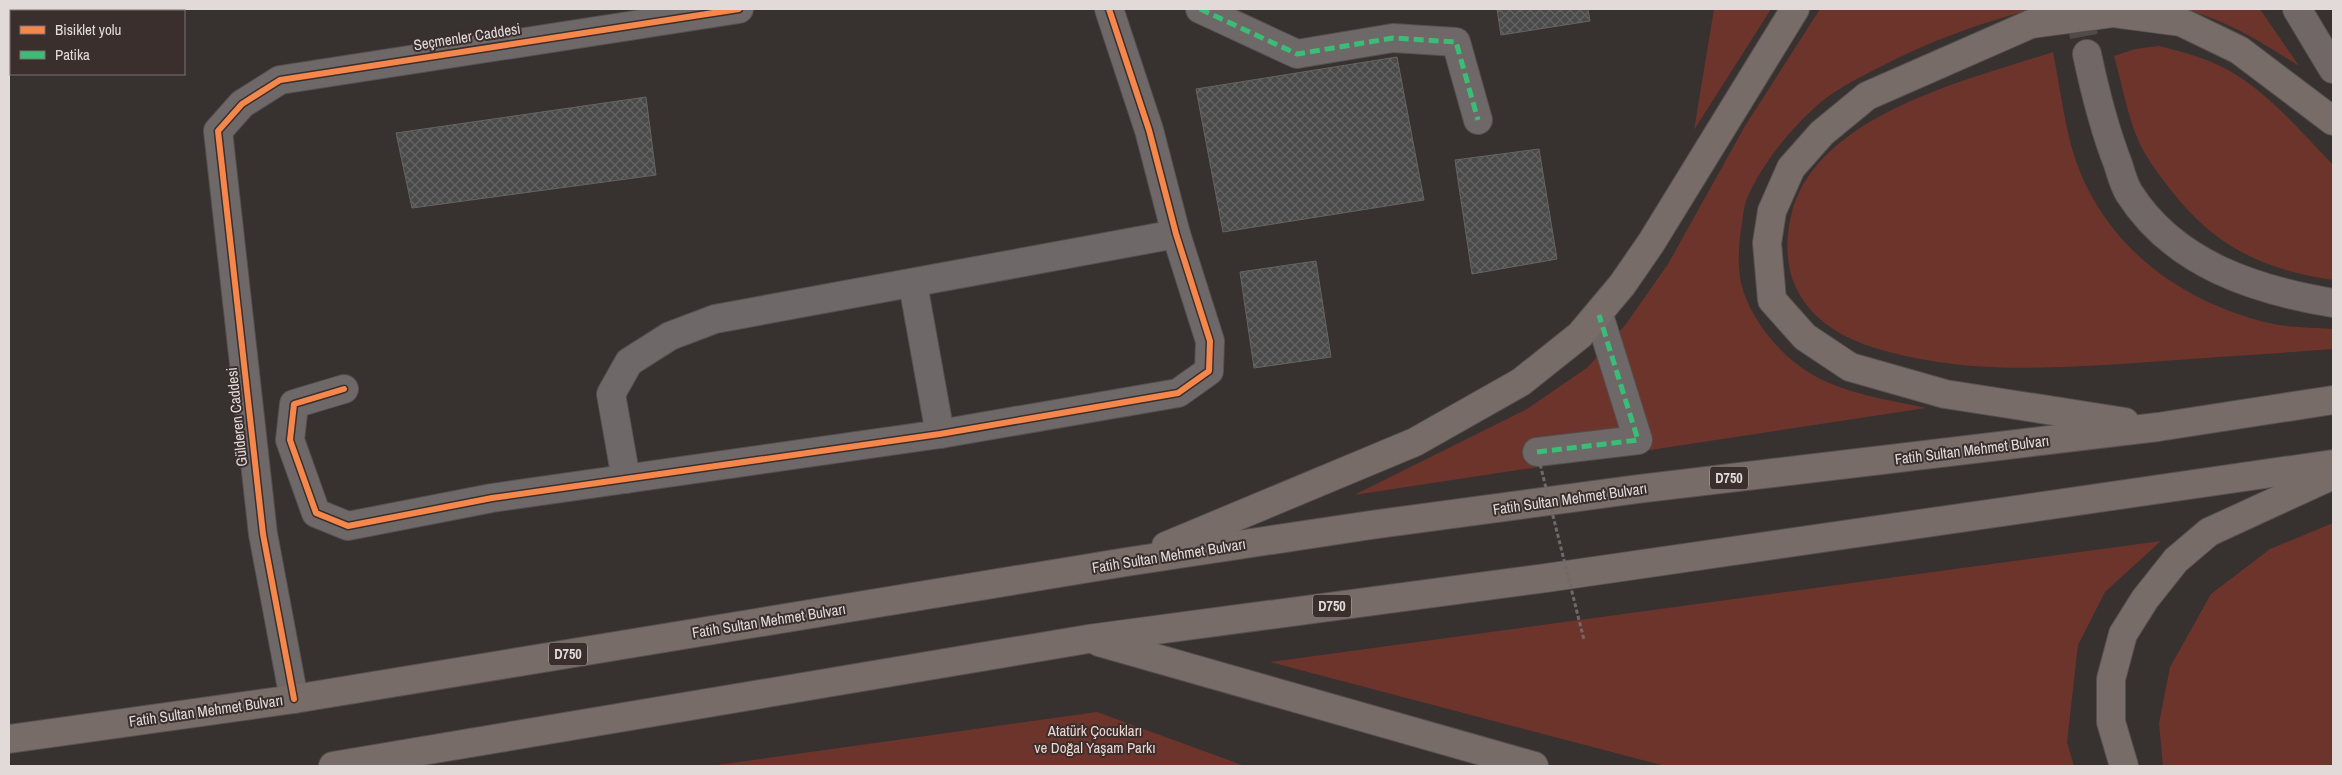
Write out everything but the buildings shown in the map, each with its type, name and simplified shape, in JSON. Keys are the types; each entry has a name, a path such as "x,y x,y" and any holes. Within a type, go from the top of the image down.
{"highway":[{"path":"1126,562 1416,442 1521,382 1580,336 1599,315 1651,243 1795,9"},
{"path":"2158,427 1945,394 1850,367 1805,337 1772,300 1766,243 1772,211 1791,168 1822,132 1867,96 2031,24 2113,13 2181,22 2239,50 2333,121"},
{"name":"Fatih Sultan Mehmet Bulvarı","path":"9,740 294,699 1126,562 1370,525 1638,489 2158,427 2333,400"},
{"name":"D750","path":"332,766 1088,639 1546,578 2333,464"},
{"path":"2124,766 2111,722 2111,679 2123,634 2145,598 2176,560 2209,532 2333,476"},
{"path":"1088,639 1534,766"}],"main road":[{"path":"2297,9 2333,69"},
{"path":"2087,54 2100,112 2128,192 2151,223 2184,251 2216,270 2295,297 2333,303"}],"street":[{"name":"Seçmenler Caddesi","path":"218,131 242,104 280,80 580,20 739,9"},
{"path":"344,389 294,404 290,440 316,513 348,526 492,498 940,434 1178,393 1209,371 1210,341 1176,234 1149,130 1108,9"},
{"path":"1200,9 1297,54 1393,38 1456,42 1478,120"},
{"name":"Gülderen Caddesi","path":"218,131 263,534 294,699"},
{"path":"626,479 612,394 629,362 670,336 715,319 1176,234"},
{"path":"913,284 940,434"},
{"path":"1536,452 1638,440 1599,315"}],"path":[{"path":"1536,452 1584,640"}],"green space":[{"path":"1714,9 1771,9 1694,130"},
{"path":"1820,9 2034,9 1993,20 1934,42 1895,59 1834,93 1810,112 1778,147 1760,173 1745,203 1739,253 1741,283 1751,309 1766,333 1797,364 1808,372 1836,386 1865,395 1926,408 1354,495 1527,409 1588,367 1626,324 1668,264 1745,126"},
{"path":"2185,9 2260,9 2299,66 2244,33"},
{"path":"2159,46 2211,62 2242,79 2283,113 2333,165 2333,280 2283,269 2260,261 2220,239 2184,206 2159,175 2144,152 2134,130 2114,56 2135,49"},
{"path":"2053,52 2068,133 2083,179 2100,210 2121,237 2145,261 2172,282 2202,299 2235,313 2277,325 2333,329 2333,349 2090,366 2030,368 1969,366 1910,357 1873,348 1839,333 1824,323 1811,310 1800,296 1792,278 1787,247 1788,231 1791,216 1805,181 1830,152 1862,127 1899,107 1979,75"},
{"path":"2333,523 2333,766 2163,766 2159,723 2170,667 2211,594 2270,549"},
{"path":"2161,541 2105,592 2078,645 2067,742 2074,766 1665,766 1270,662"},
{"name":"Atatürk Çocukları ve Doğal Yaşam Parkı","path":"1097,712 1245,766 710,766"}],"tunnel":[{"path":"2079,9 2087,54"}],"marked path":[{"path":"1200,9 1297,54 1393,38 1456,42 1478,120"},
{"path":"1537,452 1638,440 1599,315"}],"cycle path":[{"path":"294,699 263,534 218,131 242,104 280,80 739,9"},
{"path":"344,389 294,404 290,440 316,513 348,526 492,498 940,434 1178,393 1209,371 1210,341 1176,234 1149,130 1109,9"}]}
